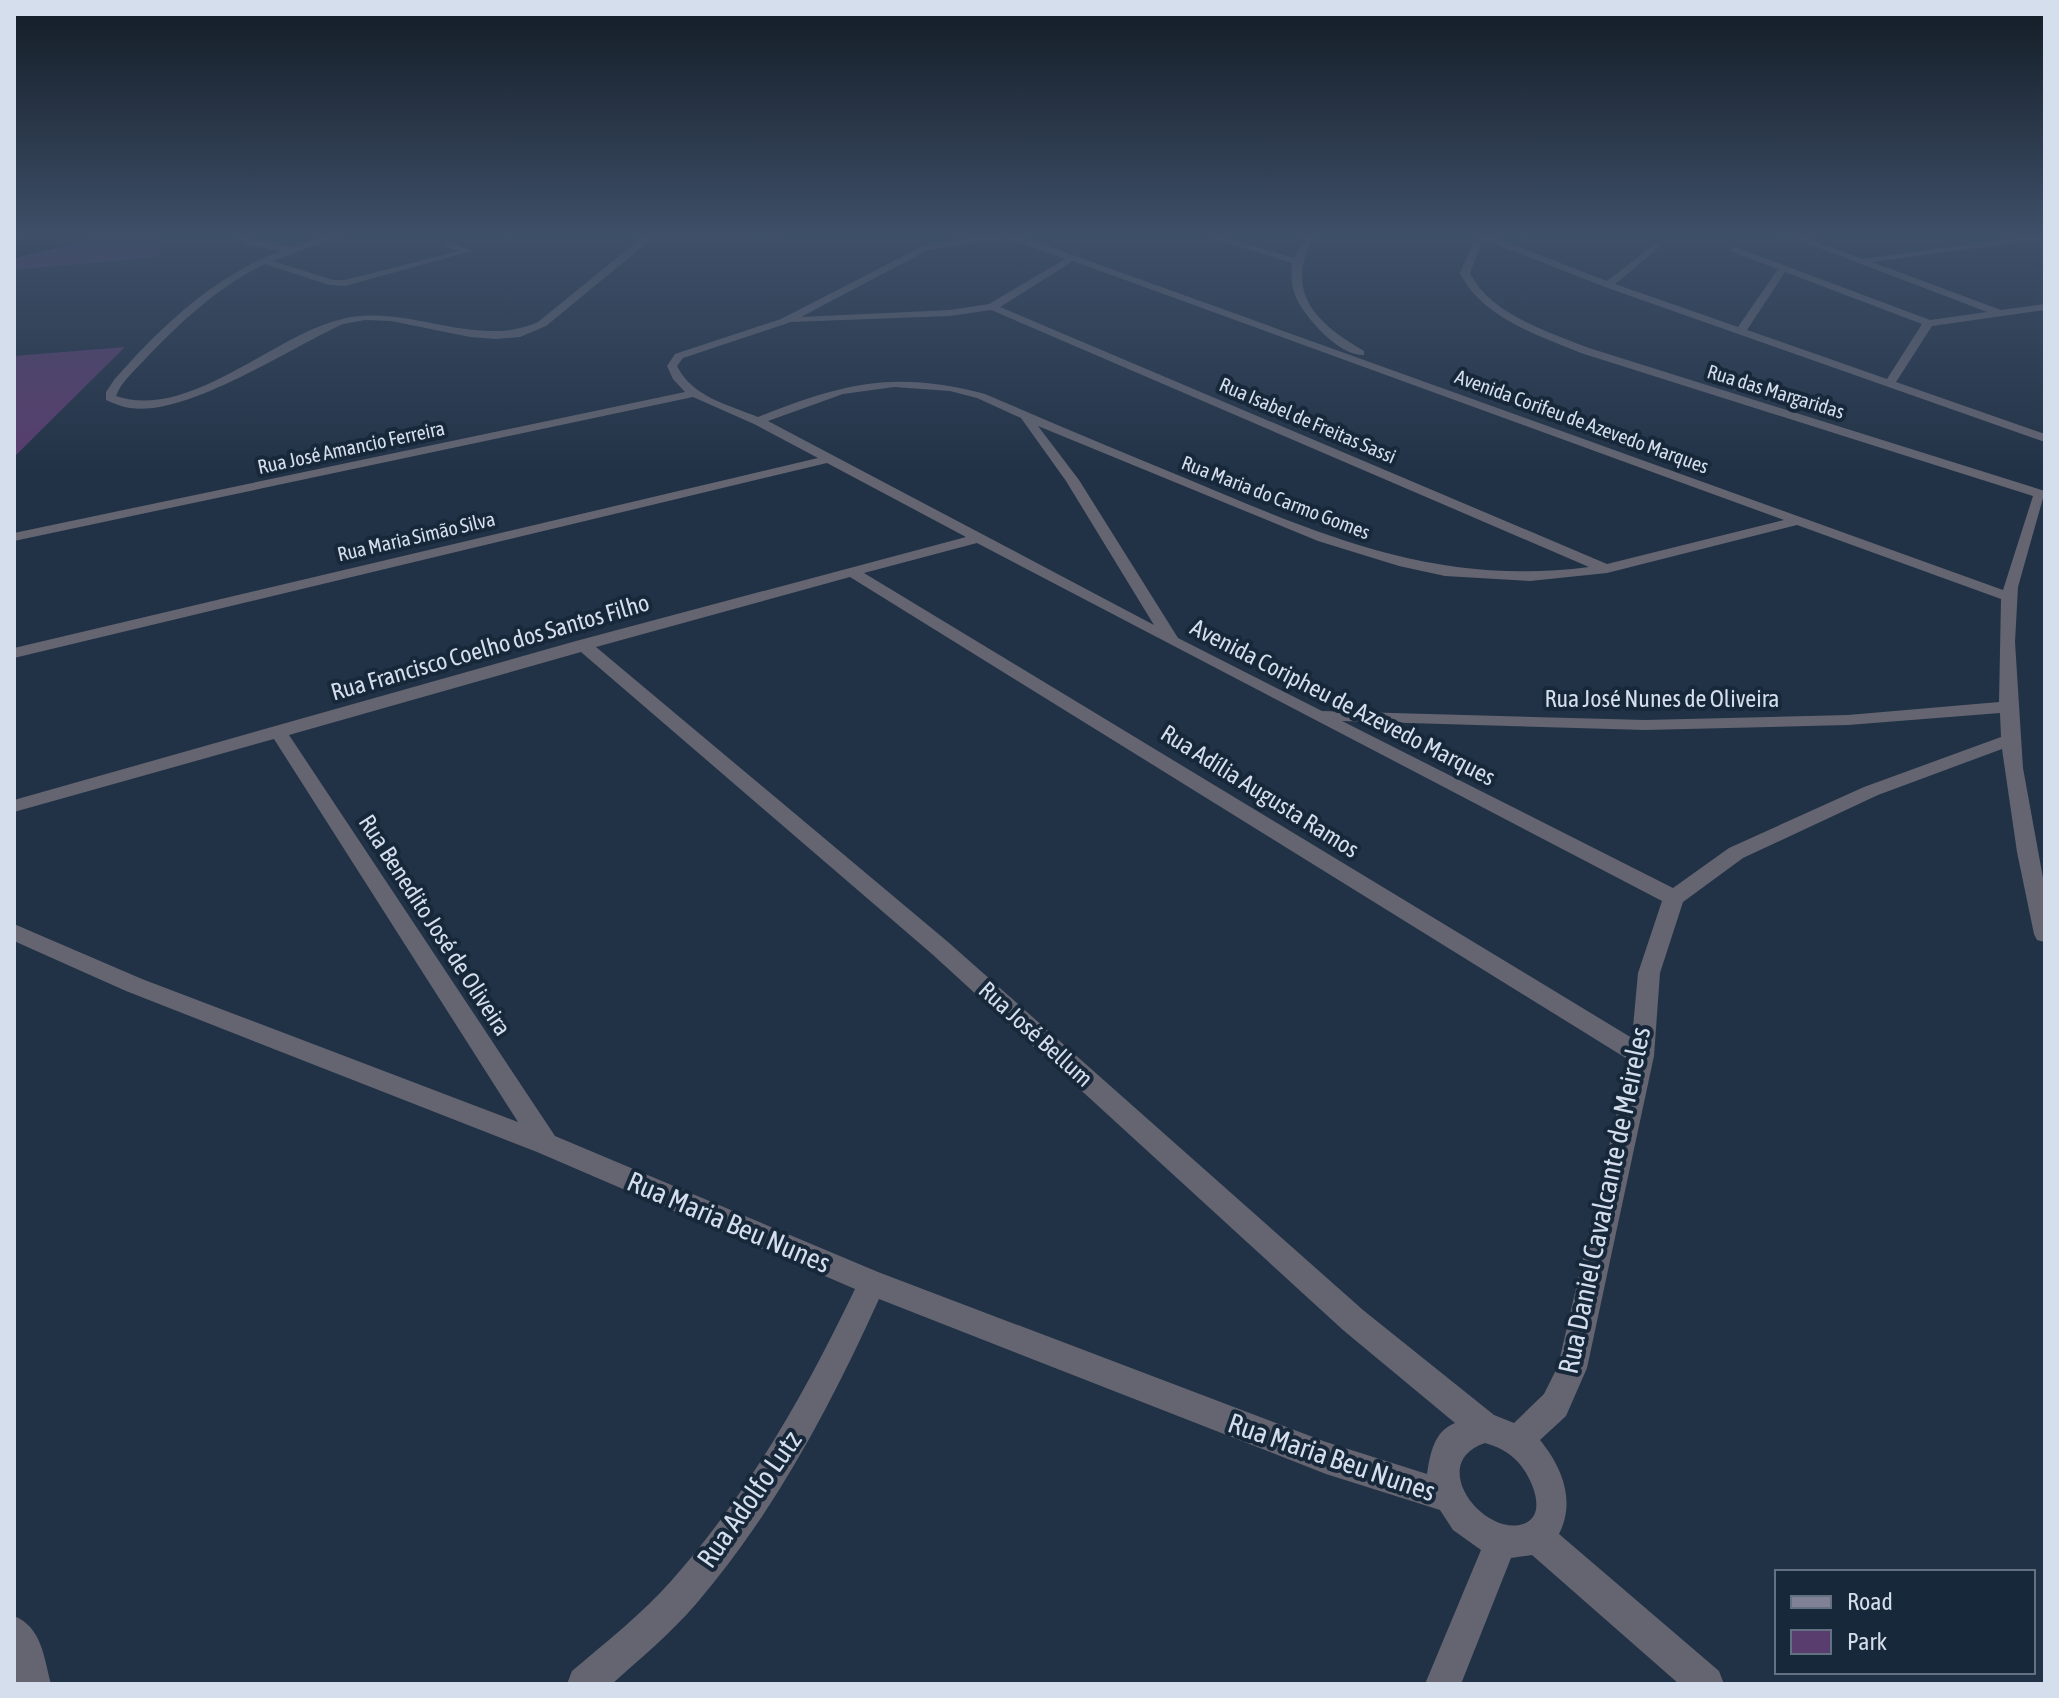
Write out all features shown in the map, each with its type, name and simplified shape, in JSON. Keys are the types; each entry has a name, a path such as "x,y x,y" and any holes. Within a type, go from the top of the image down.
{"street":[{"path":"185,313 117,384 110,398 121,404 145,405 186,397 326,327 358,317 381,315 498,336 525,334 555,313"},
{"path":"696,393 675,374 674,360 698,348 785,321 800,313"},
{"path":"785,321 945,313"},
{"name":"Rua Isabel de Freitas Sassi","path":"1007,313 1609,570"},
{"name":"Avenida Corifeu de Azevedo Marques","path":"1225,313 2009,597"},
{"path":"1310,313 1341,343 1409,380"},
{"name":"Rua das Margaridas","path":"1505,313 1570,344 2043,494"},
{"path":"1694,313 2045,438"},
{"path":"1742,329 1753,313"},
{"path":"1903,313 1929,323 1997,313"},
{"path":"1890,383 1922,329 1929,323"},
{"name":"Rua Maria do Carmo Gomes","path":"758,421 851,386 905,381 949,386 1313,536 1394,561 1440,570 1528,577 1609,570 1797,521"},
{"name":"Avenida Coripheu de Azevedo Marques","path":"696,393 758,421 1172,641 1674,898"},
{"name":"Rua José Amancio Ferreira","path":"14,537 696,393"},
{"path":"1025,415 1072,480 1172,641"},
{"name":"Rua Maria Simão Silva","path":"14,653 828,459"},
{"path":"2043,494 2009,597 2006,707 2013,739 2027,862 2045,934"},
{"name":"Rua Francisco Coelho dos Santos Filho","path":"14,806 280,734 582,644 979,538"},
{"name":"Rua Adília Augusta Ramos","path":"851,571 1642,1056"},
{"name":"Rua José Bellum","path":"582,644 940,948 1353,1320 1485,1428"},
{"name":"Rua José Nunes de Oliveira","path":"1318,715 1645,725 1848,720 2006,707"},
{"name":"Rua Benedito José de Oliveira","path":"280,734 546,1144"},
{"path":"1674,898 1736,853 1871,791 2013,739"},
{"name":"Rua Daniel Cavalcante de Meireles","path":"1517,1441 1555,1405 1572,1368 1642,1056 1649,973 1674,898"},
{"name":"Rua Maria Beu Nunes","path":"14,932 149,991 546,1144 872,1283 1326,1458 1449,1497"},
{"name":"Rua Adolfo Lutz","path":"585,1684 683,1593 769,1481 836,1363 872,1283"},
{"path":"1485,1428 1517,1441 1536,1458 1551,1489 1550,1516 1536,1536 1524,1541 1501,1541 1474,1528 1449,1497 1442,1473 1447,1448 1457,1436 1485,1428"},
{"path":"1536,1536 1706,1684"},
{"path":"1443,1684 1501,1541"},
{"path":"14,1633 22,1642 33,1684"}],"green space":[{"path":"125,347 14,457 14,356"}]}
